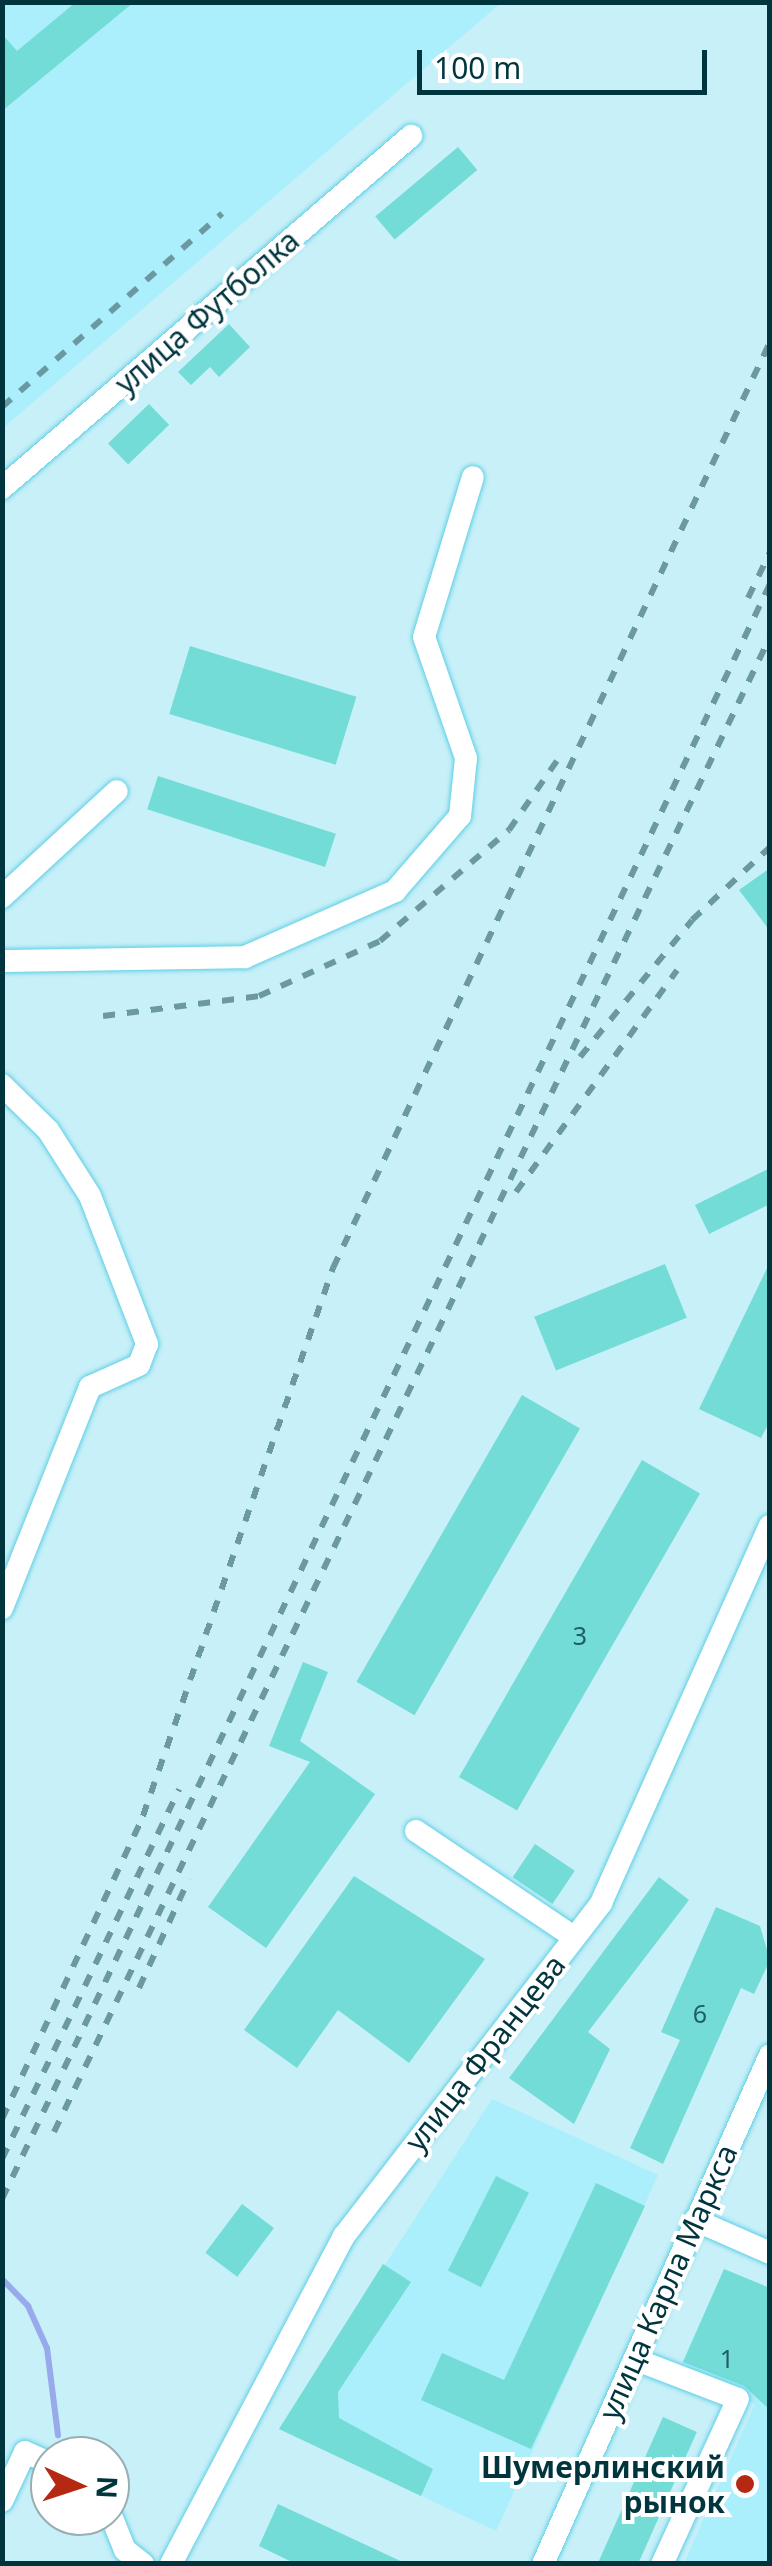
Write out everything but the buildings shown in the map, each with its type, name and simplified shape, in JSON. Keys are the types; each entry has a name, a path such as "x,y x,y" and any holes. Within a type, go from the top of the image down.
{"street":[{"name":"улица Футболка","path":"2,488 411,136"},
{"path":"2,961 245,957 395,891 460,816 466,758 424,637 473,477"},
{"path":"2,897 117,792"},
{"path":"2,1086 48,1130 90,1196 147,1344 139,1365 90,1388 2,1608"},
{"name":"улица Францева","path":"171,2564 344,2236 601,1902 768,1533"},
{"path":"416,1830 574,1938"},
{"name":"улица Карла Маркса","path":"543,2564 770,2055"},
{"path":"695,2220 770,2253"},
{"path":"634,2359 738,2399 662,2564"},
{"path":"2,2501 26,2452 30,2454"},
{"path":"119,2536 125,2550 144,2564"}],"shaded area":[{"path":"3,3 501,3 3,428"},
{"path":"492,2099 658,2175 496,2531 279,2429"},
{"name":"Шумерлинский рынок","path":"724,2269 769,2288 769,2563 684,2563 755,2404 678,2372"}],"waterway":[{"path":"4,2281 28,2306 47,2348 58,2435"}],"railway":[{"path":"2,407 222,214"},
{"path":"2,2119 143,1816 333,1268 770,342"},
{"path":"748,598 770,552"},
{"path":"2,2199 770,584"},
{"path":"54,2132 770,637"},
{"path":"103,1016 259,996 380,941 509,830 563,752"},
{"path":"580,1057 692,920 770,847"},
{"path":"516,1192 677,970"},
{"path":"2,2159 179,1789"},
{"path":"139,1988 189,1879"}],"place":[{"name":"Шумерлинский рынок","path":"745,2484"}]}
